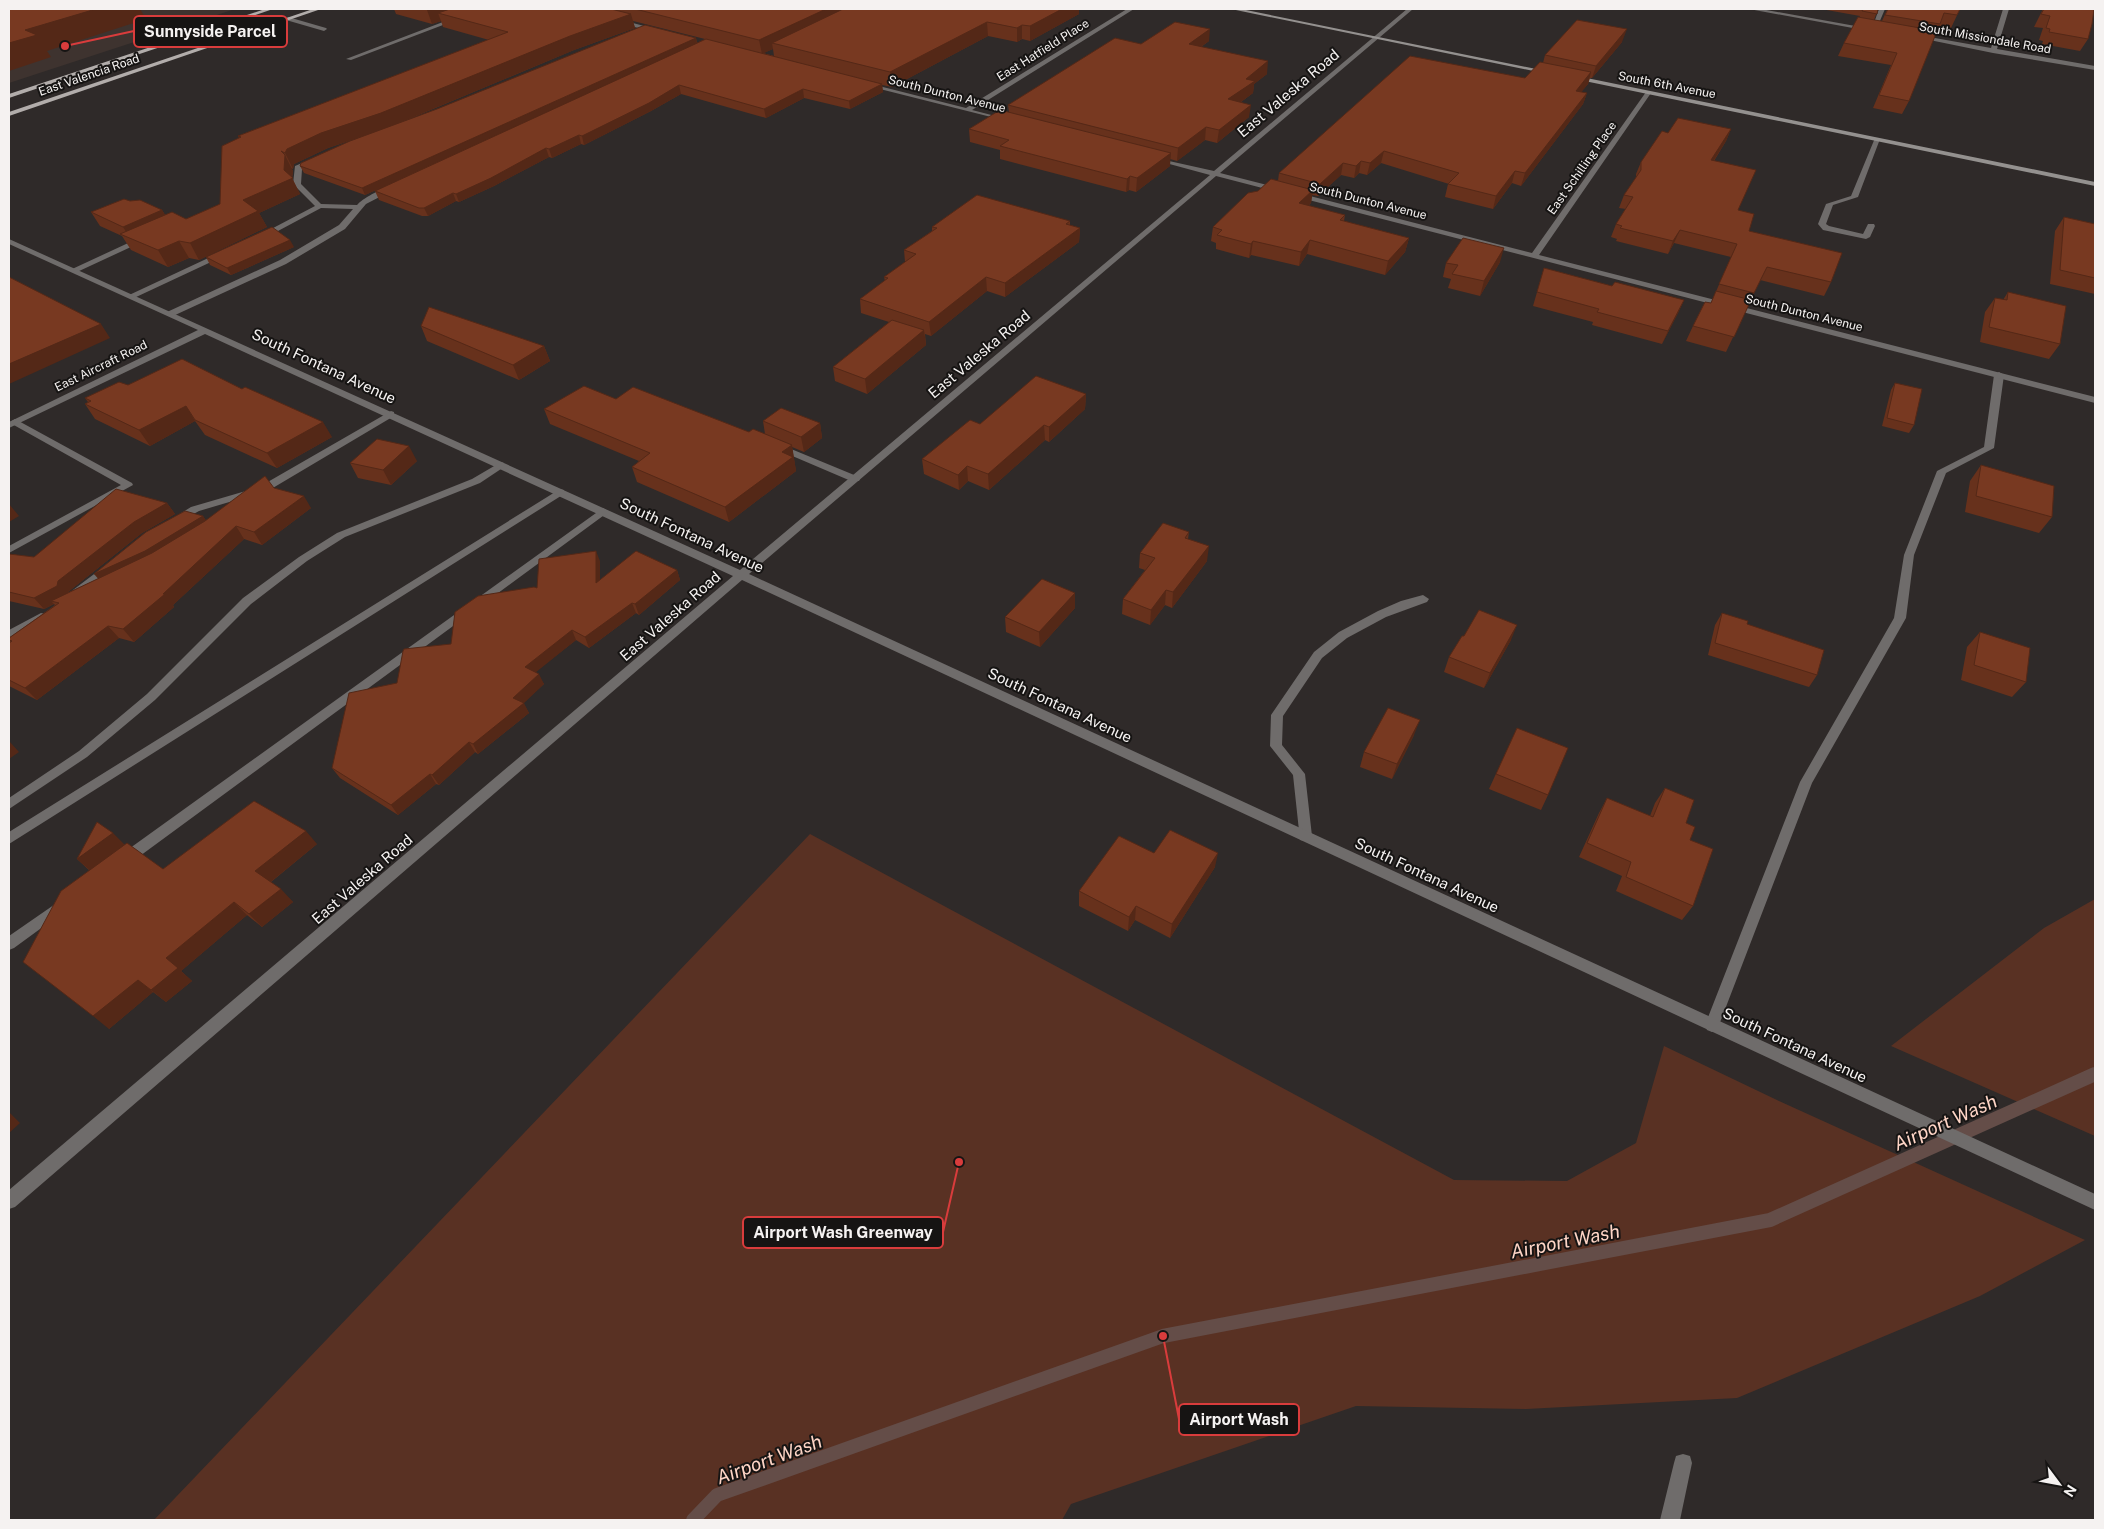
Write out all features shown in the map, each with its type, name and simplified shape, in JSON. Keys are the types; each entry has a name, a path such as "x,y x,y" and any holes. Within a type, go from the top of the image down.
{"main road":[{"name":"East Valencia Road","path":"9,114 318,9"},
{"name":"East Valencia Road","path":"9,96 261,12 270,11"},
{"path":"279,17 288,19"}],"street":[{"path":"349,59 482,9"},
{"name":"East Hatfield Place","path":"967,110 1131,9"},
{"path":"1234,9 1551,73"},
{"name":"East Valeska Road","path":"9,1201 855,478 1410,9"},
{"path":"1754,9 1882,31"},
{"path":"1872,30 1882,9"},
{"path":"1993,50 2006,9"},
{"path":"607,18 662,32"},
{"path":"288,19 324,29"},
{"path":"629,34 645,28"},
{"name":"South Missiondale Road","path":"1910,36 2095,68"},
{"name":"South 6th Avenue","path":"1561,75 2095,184"},
{"name":"South Dunton Avenue","path":"856,82 1015,123"},
{"name":"East Schilling Place","path":"1535,255 1648,93"},
{"path":"1871,226 1866,237 1826,228 1822,224 1830,204 1854,197 1877,139"},
{"path":"319,206 297,184 298,168 322,156"},
{"name":"South Dunton Avenue","path":"1148,157 2095,400"},
{"path":"170,314 283,262 342,227 363,202 398,185"},
{"path":"249,243 313,211 319,206 359,207"},
{"path":"74,270 152,236"},
{"name":"South Fontana Avenue","path":"10,243 74,270 603,511 2095,1202"},
{"path":"131,296 232,250"},
{"name":"East Aircraft Road","path":"12,423 205,330"},
{"path":"1712,1024 1806,782 1900,618 1908,555 1942,471 1989,448 1999,375"},
{"path":"240,506 264,488 390,414"},
{"path":"9,550 128,485 12,423"},
{"path":"773,444 855,478"},
{"path":"9,804 83,754 151,697 247,601 302,559 342,535 476,481 502,465"},
{"path":"163,527 195,509 264,488"},
{"path":"9,839 560,492"},
{"path":"112,869 603,511"},
{"path":"105,586 70,600 119,559"},
{"path":"1305,836 1300,774 1276,746 1277,715 1318,655 1343,635 1382,614 1423,599"},
{"path":"9,635 54,610"},
{"path":"9,944 72,898"},
{"path":"1670,1520 1683,1463"}],"shaded area":[{"path":"9,9 235,9 9,83"},
{"path":"810,834 1454,1180 1567,1181 1636,1143 1664,1046 1779,1101 2085,1240 1980,1296 1737,1398 1526,1409 1356,1406 1071,1504 1062,1520 154,1520"},
{"path":"2095,899 2095,1136 1891,1046 2044,928"}],"building":[{"path":"9,9 96,9 25,30 37,35 9,43"},
{"path":"450,9 611,9 631,14 570,36 381,113 321,133 287,149 285,153 281,151 285,155 284,170 293,178 243,200 258,211 190,243 179,241 158,250 120,234 172,212 186,219 220,204 222,146 241,137 238,136 508,32 438,13"},
{"path":"635,9 826,9 759,40"},
{"path":"843,9 1062,9 1030,26 1022,25 1017,28 987,22 890,72 772,43"},
{"path":"1863,9 1878,9 1877,14 1862,11"},
{"path":"1888,9 1960,9 1957,15 1944,13 1940,24 1885,15"},
{"path":"2044,9 2094,9 2088,39 2049,32 2050,29 2046,28 2050,16 2041,14"},
{"path":"1858,17 1937,31 1909,101 1879,95 1897,53 1844,43"},
{"path":"1577,20 1627,29 1596,66 1545,55"},
{"path":"1175,22 1210,29 1189,44 1268,61 1246,79 1255,81 1228,99 1251,105 1219,130 1206,127 1178,148 1008,105 1115,38 1141,44"},
{"path":"645,25 696,38 362,188 300,166 301,163 350,141 437,109"},
{"path":"706,39 882,84 849,101 803,89 764,109 679,85 649,103 582,136 579,135 549,149 546,148 491,178 456,194 453,193 424,208 419,208 375,191"},
{"path":"1410,56 1525,78 1540,62 1591,72 1576,91 1587,93 1525,173 1515,171 1496,196 1448,184 1459,173 1384,151 1370,163 1361,161 1356,166 1343,163 1320,184 1279,173"},
{"path":"1000,110 1171,153 1137,178 1130,176 1127,179 1000,146 1009,140 969,129"},
{"path":"1678,118 1731,129 1711,160 1756,170 1738,210 1754,214 1749,231 1842,253 1831,282 1767,267 1754,293 1719,284 1737,244 1680,230 1673,241 1620,228 1622,226 1616,224 1633,197 1624,195 1641,170 1641,162 1662,131 1668,133"},
{"path":"1271,179 1313,190 1299,203 1345,215 1340,220 1409,238 1388,261 1310,240 1301,252 1253,241 1251,244 1217,235 1222,230 1213,227 1248,193 1258,191"},
{"path":"977,195 1070,221 1066,224 1080,228 1005,283 986,277 929,322 860,299 888,278 884,277 916,254 904,250 937,228 932,227"},
{"path":"124,199 130,201 140,200 162,210 123,227 91,212"},
{"path":"2064,217 2095,224 2095,278 2060,270"},
{"path":"272,227 290,240 227,268 206,257"},
{"path":"1463,238 1504,248 1484,281 1452,274 1458,265 1446,263"},
{"path":"1544,268 1612,286 1615,282 1684,300 1668,331 1597,312 1599,309 1537,292"},
{"path":"9,277 101,324 9,364"},
{"path":"1716,291 1751,300 1734,337 1693,326 1705,302 1711,303"},
{"path":"2008,292 2066,306 2060,344 1989,327 1995,298 2007,300"},
{"path":"429,307 544,346 513,365 421,326"},
{"path":"892,320 924,330 865,379 833,367"},
{"path":"182,359 242,389 245,387 323,422 267,453 195,420 186,406 139,430 85,404 91,401 85,398 119,382 128,385"},
{"path":"1036,376 1086,394 1049,427 1044,425 988,474 967,466 958,475 922,459 970,420 980,424"},
{"path":"1895,383 1922,389 1914,425 1887,418"},
{"path":"584,386 616,399 633,387 749,432 753,429 792,445 782,452 793,457 725,507 632,467 650,453 544,409"},
{"path":"781,408 820,423 801,437 763,421"},
{"path":"377,439 409,446 383,470 350,463"},
{"path":"1981,465 2054,486 2052,517 1976,496"},
{"path":"265,476 274,488 304,496 254,532 236,526 163,594 165,594 123,629 108,626 25,688 9,680 9,643 12,641 9,638 59,603 51,601 152,553 205,521"},
{"path":"116,489 167,503 134,522 58,581 57,586 34,598 9,592 9,554 34,557"},
{"path":"185,511 203,516 145,551 94,574 146,532"},
{"path":"1163,523 1189,532 1185,538 1209,546 1173,592 1166,590 1151,610 1123,599 1155,558 1140,553"},
{"path":"596,551 596,583 636,551 677,570 635,604 632,603 585,637 572,630 525,667 539,674 513,698 524,703 473,744 469,742 432,775 430,774 391,805 332,768 349,693 397,683 404,649 451,644 455,612 478,596 537,588 539,559"},
{"path":"1042,579 1075,593 1039,632 1005,617"},
{"path":"1479,610 1517,625 1490,673 1449,657"},
{"path":"1722,613 1748,621 1747,624 1824,650 1817,675 1715,643"},
{"path":"1980,632 2030,648 2026,682 1974,665"},
{"path":"1388,708 1420,720 1397,764 1364,752"},
{"path":"1517,728 1568,748 1548,795 1496,774"},
{"path":"1665,788 1694,800 1686,823 1695,827 1690,840 1713,849 1693,906 1626,877 1631,862 1587,843 1607,798 1653,817"},
{"path":"254,801 306,831 255,871 281,889 249,914 234,902 166,958 178,968 151,990 138,980 93,1016 23,962 61,891 127,843 163,869"},
{"path":"97,822 113,833 77,859"},
{"path":"1170,830 1218,853 1172,924 1136,906 1129,917 1079,891 1119,836 1154,853"}],"waterway":[{"name":"Airport Wash","path":"693,1520 717,1495 1163,1336 1770,1220 2095,1074"}],"place":[{"name":"Sunnyside Parcel","path":"65,46"},
{"name":"Airport Wash Greenway","path":"959,1162"},
{"name":"Airport Wash","path":"1163,1336"}]}
